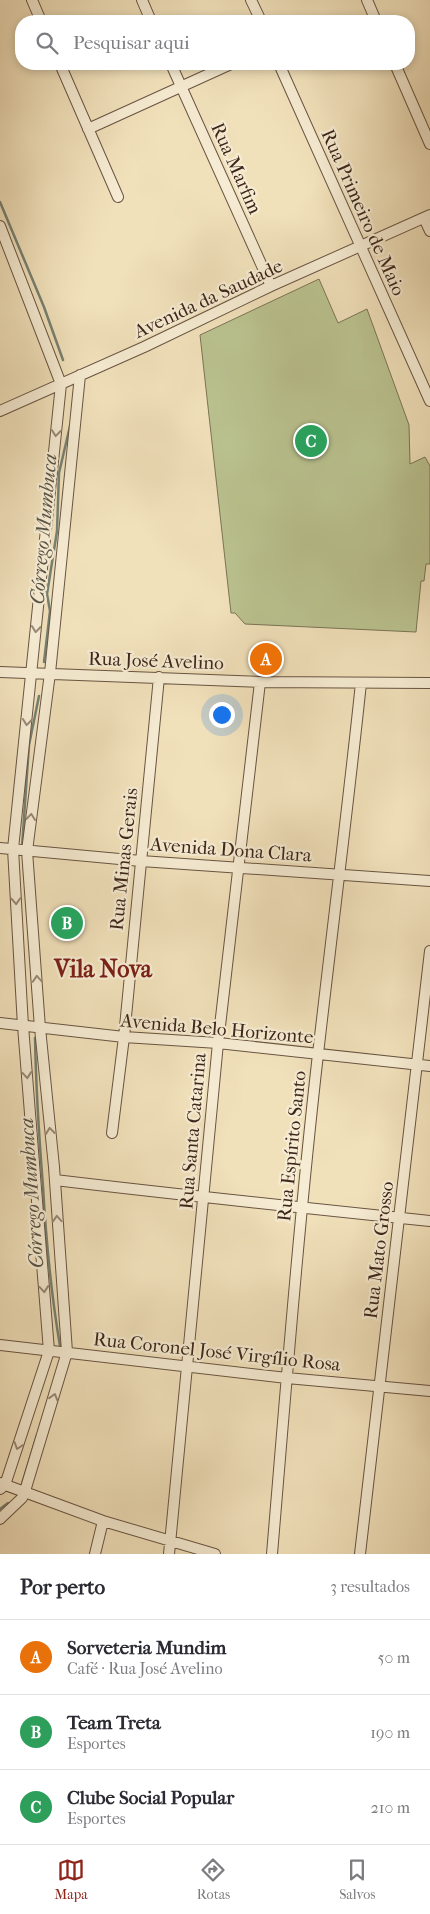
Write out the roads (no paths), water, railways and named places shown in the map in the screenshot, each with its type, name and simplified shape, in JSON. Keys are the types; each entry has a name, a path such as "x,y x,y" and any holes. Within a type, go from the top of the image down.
{"street":[{"path":"32,0 38,15"},
{"path":"142,0 148,15"},
{"path":"251,0 258,15"},
{"path":"367,0 373,15"},
{"path":"63,70 118,197"},
{"name":"Rua Marfim","path":"173,70 271,286"},
{"path":"88,128 217,70"},
{"name":"Rua Primeiro de Maio","path":"282,70 430,401"},
{"path":"398,70 430,144"},
{"path":"427,217 430,231"},
{"name":"Avenida da Saudade","path":"0,411 144,347 271,286 427,217"},
{"path":"0,226 63,384 13,850 23,1026 50,1351 2,1486 26,1492 103,1521 215,1554"},
{"path":"0,1519 26,1492 67,1352 55,1180 40,1028 27,850 50,673 78,376"},
{"name":"Rua José Avelino","path":"0,672 260,682 430,683"},
{"name":"Rua Minas Gerais","path":"112,1133 124,1037 159,677"},
{"name":"Rua Santa Catarina","path":"170,1554 186,1366 218,1043 260,682"},
{"name":"Rua Espírito Santo","path":"272,1554 318,1055 341,874 361,683"},
{"name":"Avenida Dona Clara","path":"0,848 140,861 430,880"},
{"name":"Rua Mato Grosso","path":"360,1554 430,951"},
{"name":"Avenida Belo Horizonte","path":"0,1023 124,1037 218,1043 430,1066"},
{"path":"55,1180 203,1198 430,1221"},
{"name":"Rua Coronel José Virgílio Rosa","path":"0,1345 287,1378 430,1392"},
{"path":"95,1554 103,1521"}],"waterway":[{"name":"Córrego Mumbuca","path":"0,202 44,307 63,360"},
{"name":"Córrego Mumbuca","path":"44,662 50,611 47,594 57,531 59,473 70,426"},
{"name":"Córrego Mumbuca","path":"22,847 29,745 39,696"},
{"name":"Córrego Mumbuca","path":"35,1038 46,1226 51,1286 60,1346"},
{"name":"Córrego Mumbuca","path":"22,1484 37,1435"},
{"name":"Córrego Mumbuca","path":"0,1509 8,1503"}],"place":[{"name":"Clube Social Popular","path":"311,441"},
{"name":"Sorveteria Mundim","path":"266,659"},
{"name":"Team Treta","path":"67,923"}],"district":[{"name":"Vila Nova","path":"103,969"}]}
